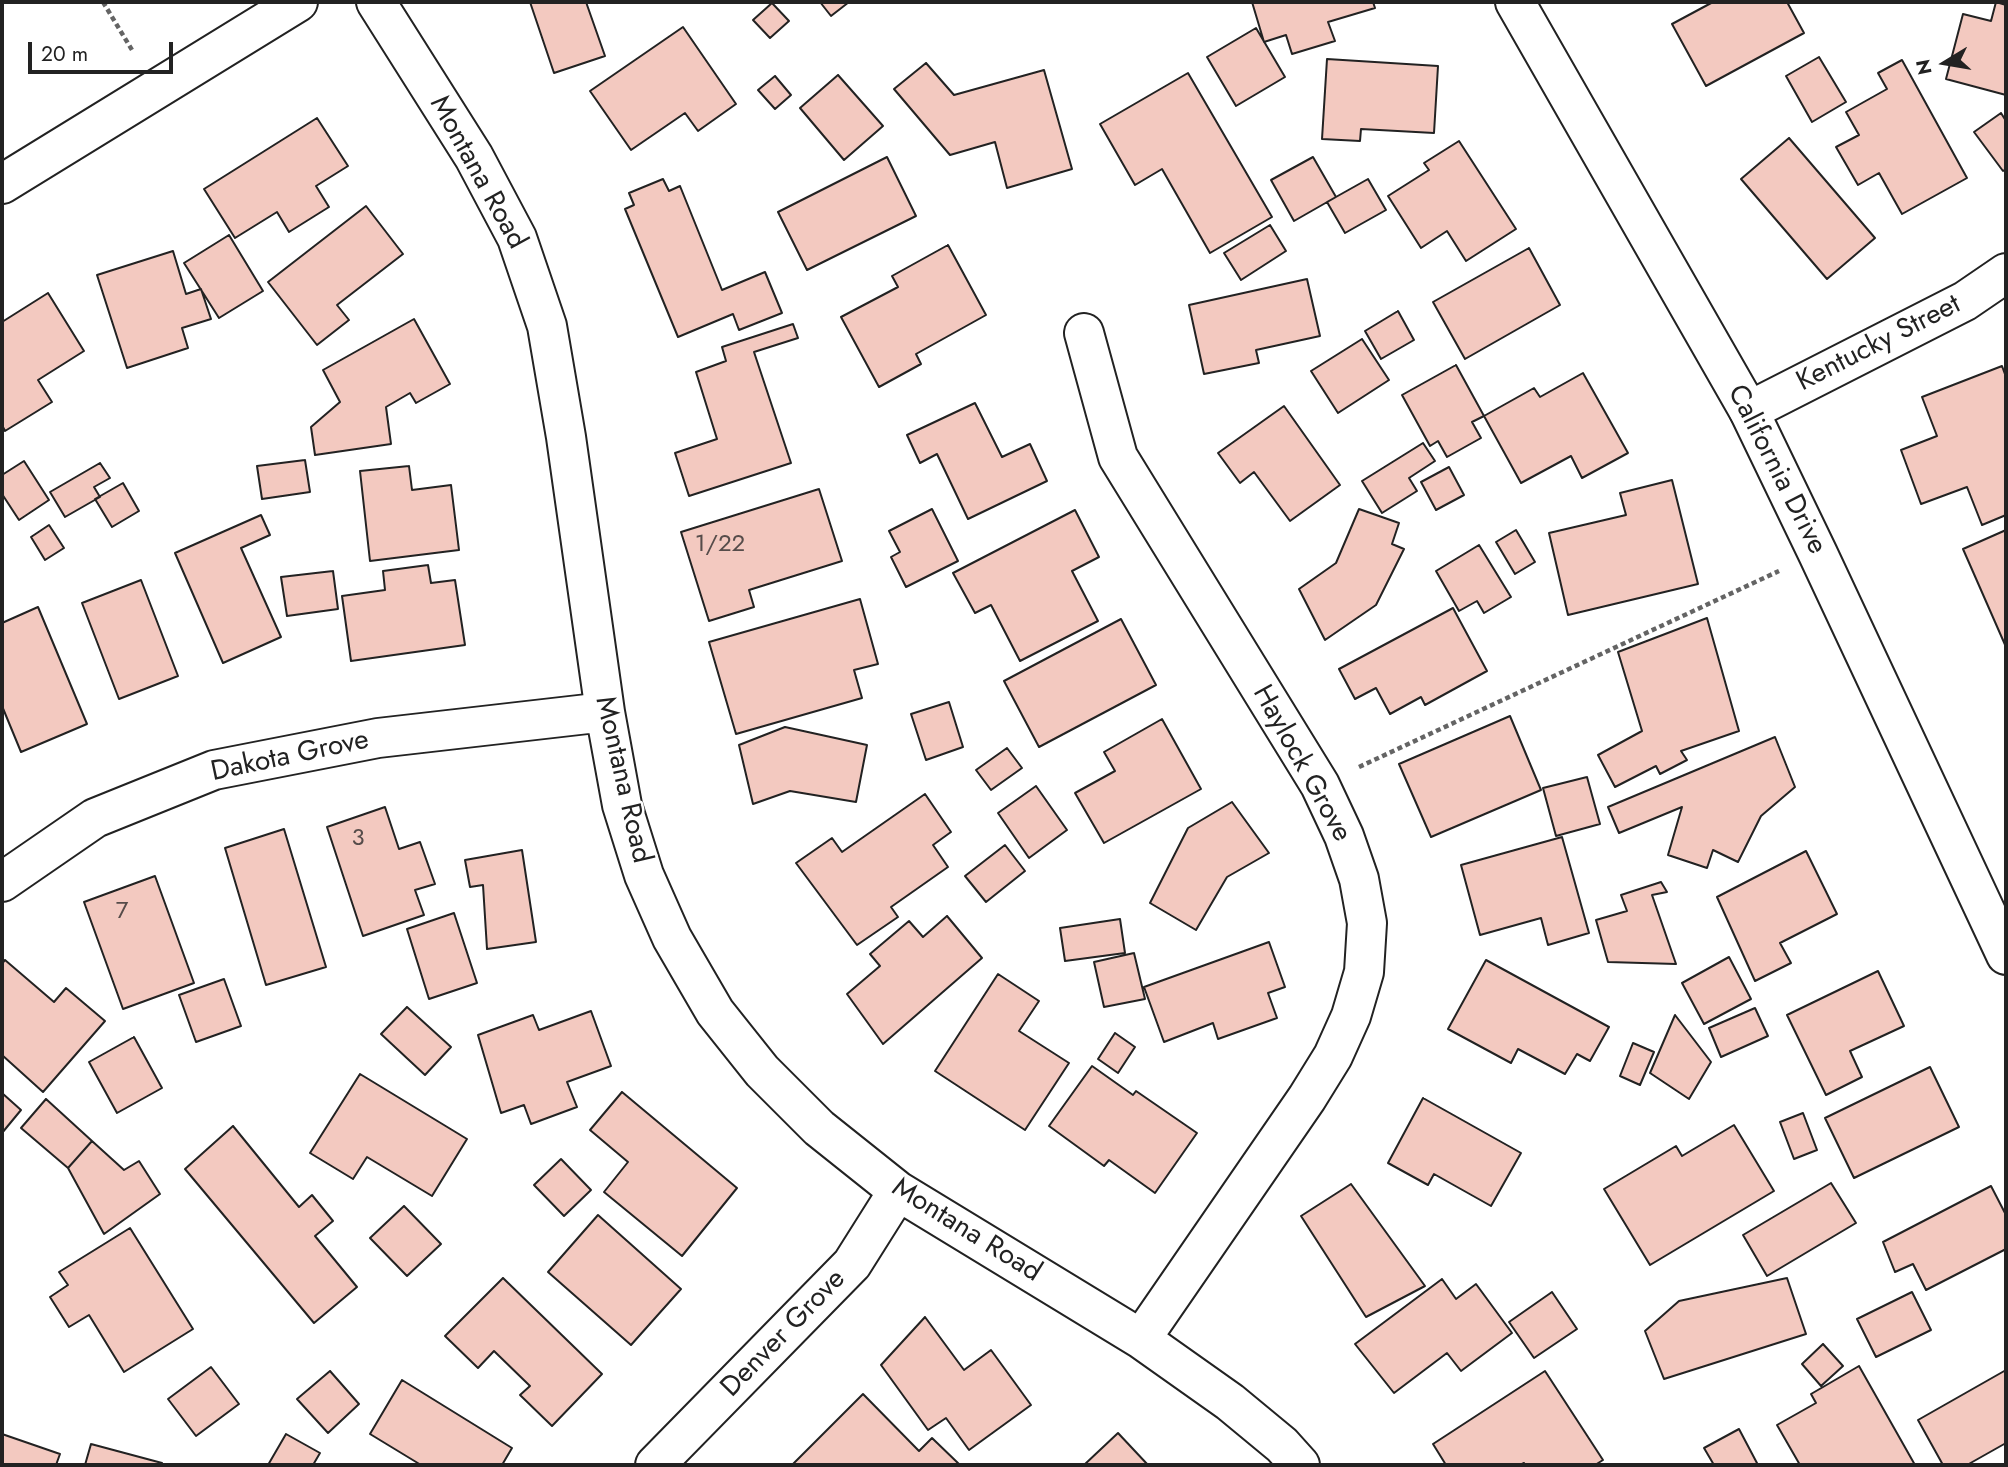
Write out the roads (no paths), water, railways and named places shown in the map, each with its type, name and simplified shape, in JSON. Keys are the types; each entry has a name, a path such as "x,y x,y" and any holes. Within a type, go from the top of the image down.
{"street":[{"path":"2,184 298,2"},
{"name":"Montana Road","path":"376,2 474,157 517,238 547,326 566,438 605,712 622,805 644,875 672,937 716,1012 762,1071 819,1128 898,1191 1141,1339 1230,1402 1282,1445 1300,1465"},
{"name":"California Drive","path":"1515,2 1749,411 2006,954"},
{"name":"Kentucky Street","path":"1749,411 1965,301 2006,273"},
{"name":"Haylock Grove","path":"1084,333 1118,457 1320,785 1352,858 1367,923 1364,972 1351,1016 1333,1056 1141,1339"},
{"name":"Dakota Grove","path":"2,882 94,818 215,770 378,738 605,712"},
{"name":"Denver Grove","path":"655,1465 852,1264 898,1191"}]}
